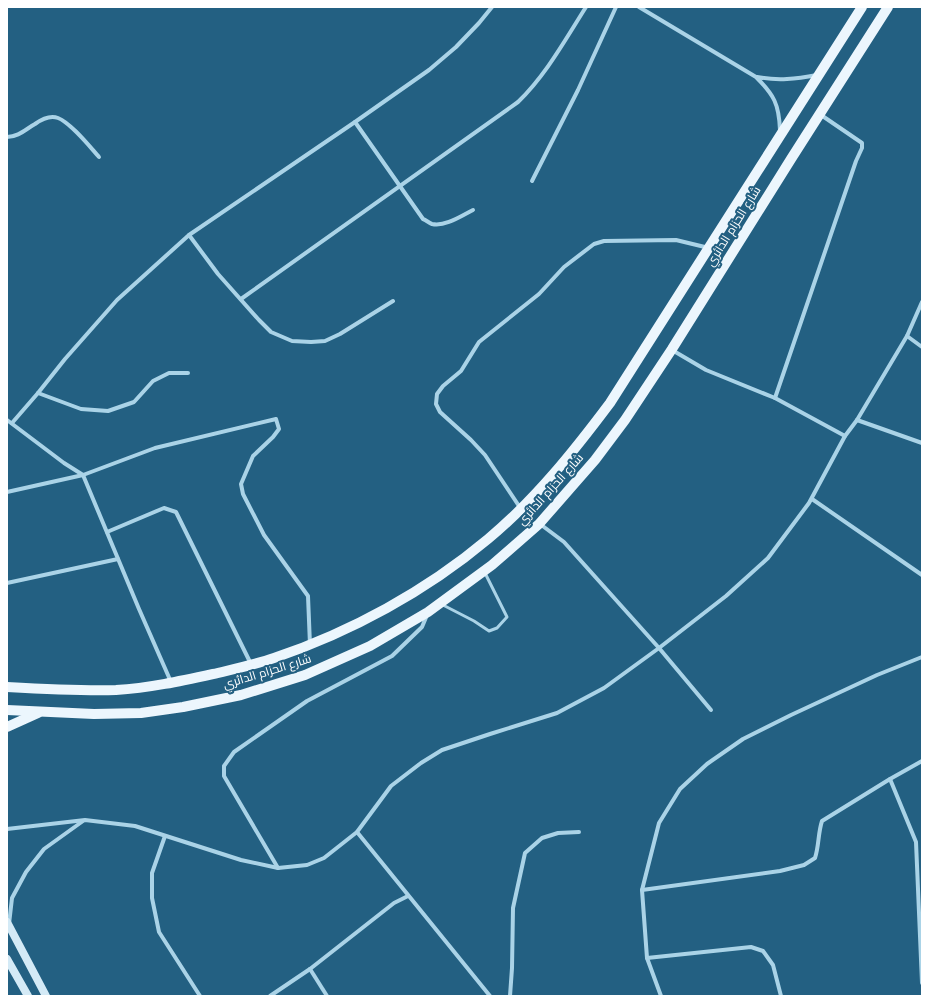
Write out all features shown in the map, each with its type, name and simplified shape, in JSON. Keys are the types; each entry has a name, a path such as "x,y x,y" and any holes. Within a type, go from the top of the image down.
{"main road":[{"name":"شارع الحزام الدائري","path":"7,687 68,690 117,690 172,684 251,665 310,645 401,600 446,571 476,548 521,509 587,434 610,403 862,7"},
{"name":"شارع الحزام الدائري","path":"7,710 94,714 141,713 183,707 240,694 305,675 370,646 428,612 484,571 539,524 595,460 621,426 672,349 888,7"},
{"path":"7,727 40,712"},
{"path":"8,924 46,996"},
{"path":"7,959 28,996"}],"street":[{"path":"12,423 38,393 64,359 117,300 189,235 355,122 442,60 479,24 492,7"},
{"path":"241,299 518,102 541,76 586,7"},
{"path":"532,181 578,90 616,7"},
{"path":"638,7 756,77 768,90 777,105 780,135"},
{"path":"756,77 789,80 820,74"},
{"path":"774,398 856,161 862,148 862,142 820,114"},
{"path":"7,137 20,134 44,119 51,117 59,118 78,134 99,157"},
{"path":"355,122 423,219 431,224 441,224 449,222 472,210"},
{"path":"189,235 218,274 271,332 292,342 325,341 340,334 393,301"},
{"path":"521,509 485,455 472,440 440,412 436,404 437,394 443,386 461,371 479,342 539,294 564,267 594,244 604,241 676,240 709,248"},
{"path":"7,829 85,820 135,826 241,860 278,868 307,865 324,858 358,832 391,786 421,762 442,750 557,713 604,688 726,596 768,558 812,499 845,436 857,420 906,336 922,302"},
{"path":"906,336 922,347"},
{"path":"672,349 706,370 774,398 845,436"},
{"path":"38,393 81,409 108,411 134,402 153,381 169,373 188,373"},
{"path":"7,492 83,475 155,448 276,419 279,429 273,437 253,456 241,484 243,494 264,535 308,596 310,645"},
{"path":"7,420 64,463 83,475 172,684"},
{"path":"857,420 922,443"},
{"path":"812,499 922,575"},
{"path":"107,532 164,508 176,512 251,665"},
{"path":"539,524 564,542 659,648 711,710"},
{"path":"7,583 118,559"},
{"path":"278,868 224,776 224,766 234,752 307,701 392,656 422,628 428,612"},
{"path":"661,996 647,958 642,890 659,823 680,789 707,764 743,739 877,674 922,657"},
{"path":"642,890 780,871 804,865 815,858 819,830 822,821 890,779 922,762"},
{"path":"890,779 916,842 922,983"},
{"path":"8,924 12,898 26,872 44,849 71,828 85,820"},
{"path":"358,832 490,996"},
{"path":"510,996 513,908 525,853 542,838 558,833 578,832"},
{"path":"165,836 152,873 152,898 159,932 200,996"},
{"path":"916,842 922,841"},
{"path":"270,996 310,969 394,903 408,896"},
{"path":"647,958 751,947 762,951 773,965 781,996"},
{"path":"310,969 327,996"}],"lane":[{"path":"439,604 474,621 489,631 497,628 507,617 484,571"}]}
